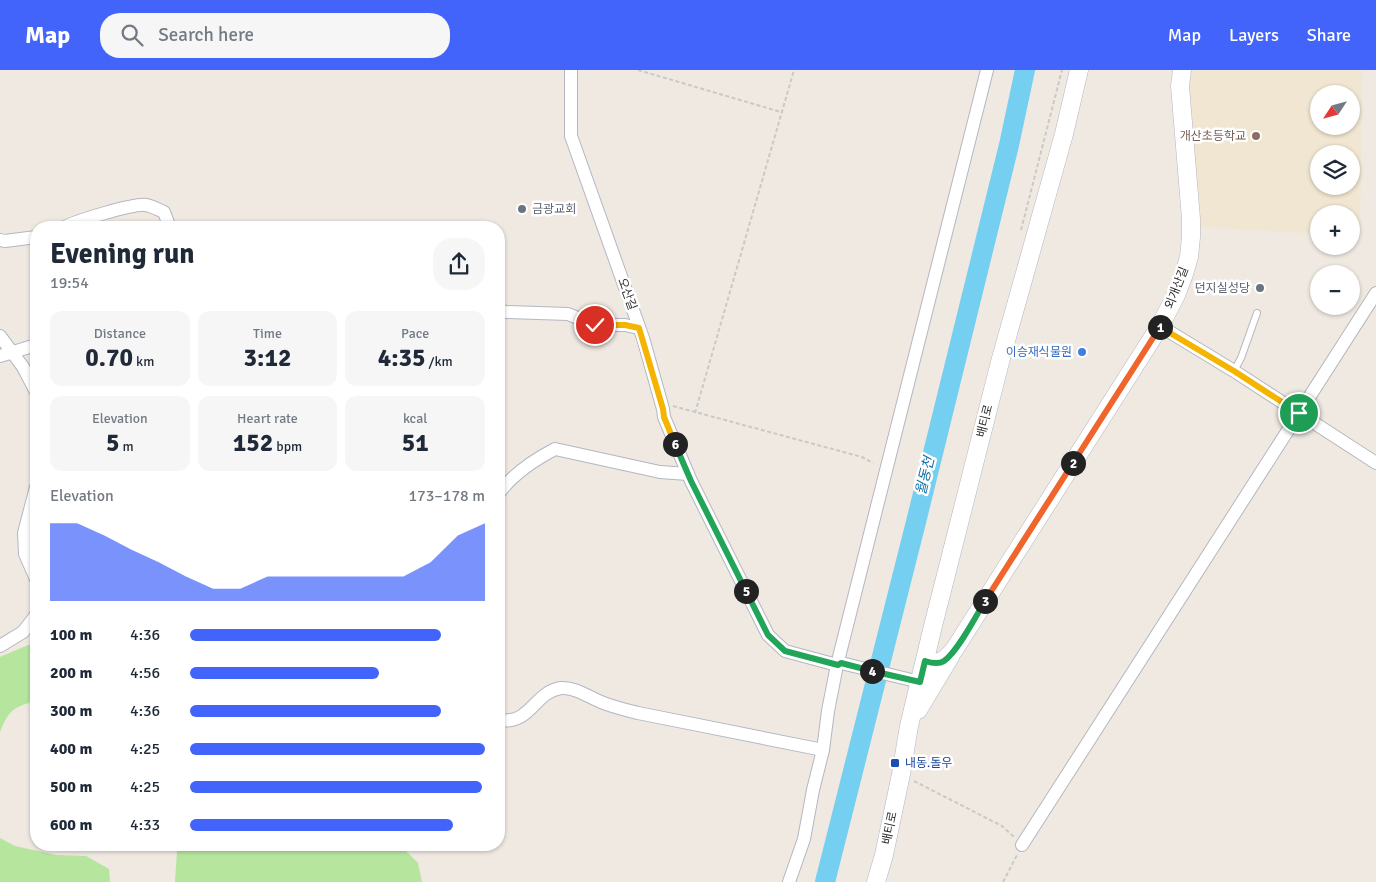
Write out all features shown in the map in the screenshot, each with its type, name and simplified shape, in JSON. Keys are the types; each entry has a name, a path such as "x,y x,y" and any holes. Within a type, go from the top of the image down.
{"main road":[{"name":"배티로","path":"876,882 884,855 909,726 933,626 1000,362 1080,70"},
{"name":"외개산길","path":"925,661 936,664 944,662 954,650 1160,326 1179,288 1189,256 1191,238 1180,86 1182,70"},
{"path":"933,626 939,646 945,650 954,650"},
{"path":"909,726 954,650"}],"street":[{"name":"오산길","path":"571,70 571,136 639,328 664,417 688,474 768,635 785,651 920,682"},
{"path":"789,882 804,839 823,750 828,711 839,664 987,70"},
{"path":"76,221 145,204 164,212 167,221"},
{"path":"0,240 30,238"},
{"path":"1022,845 1376,293"},
{"path":"505,312 568,314 595,325 625,325 639,328"},
{"path":"1160,326 1234,371 1376,463"},
{"path":"0,336 6,354 23,367 30,380"},
{"path":"6,354 30,347"},
{"path":"505,484 536,459 555,449 660,472 688,474"},
{"path":"30,510 24,533 25,554 30,565"},
{"path":"0,646 23,632 30,623"},
{"path":"505,720 512,721 520,718 550,691 562,688 571,689 630,711 823,750"}],"lane":[{"path":"1234,371 1241,358 1257,313"}],"path":[{"path":"638,70 781,112"},
{"path":"694,413 794,70"},
{"path":"663,409 672,406 862,457 873,463"},
{"path":"901,774 1002,826 1022,845 1003,882"}],"shaded area":[{"path":"1189,70 1362,70 1360,236 1360,205 1310,205 1310,233 1201,227 1186,90"}],"green space":[{"path":"30,644 30,703 22,705 9,714 0,732 0,657"},
{"path":"0,838 15,846 30,849 30,851 56,855 86,856 109,869 110,882 0,882"},
{"path":"177,851 406,851 418,863 422,882 175,882"}],"waterway":[{"name":"월동천","path":"825,882 1009,145 1025,70"}],"place":[{"name":"개산초등학교","path":"1256,136"},
{"name":"금광교회","path":"522,209"},
{"name":"던지실성당","path":"1260,288"},
{"name":"이승재식물원","path":"1082,352"},
{"name":"내동.돌우","path":"895,763"}],"route":[{"path":"595,325 625,325 639,328 664,417 691,481 768,635 785,651 838,665 841,663 920,682 925,661 936,664 944,662 954,650 1160,326 1299,413"}]}
